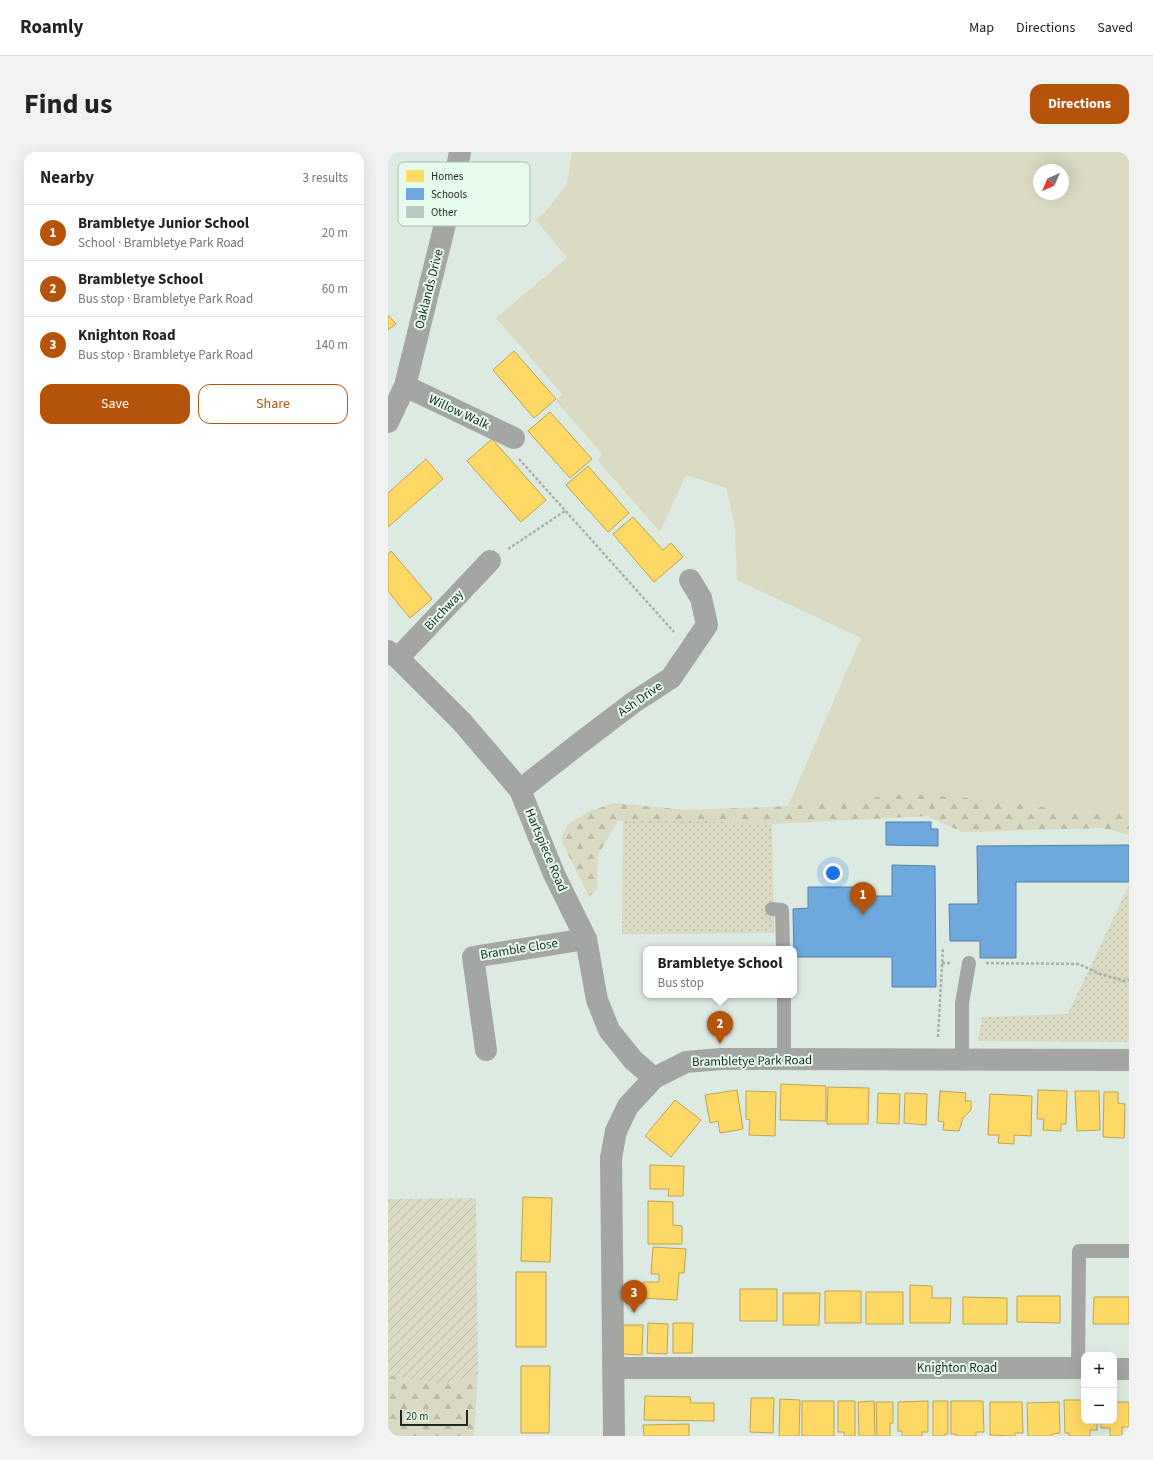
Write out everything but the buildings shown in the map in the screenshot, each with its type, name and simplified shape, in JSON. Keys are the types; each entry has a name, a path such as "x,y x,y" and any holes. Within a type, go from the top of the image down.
{"street":[{"name":"Oaklands Drive","path":"458,162 460,152"},
{"name":"Oaklands Drive","path":"388,422 405,386 445,226"},
{"name":"Willow Walk","path":"405,386 514,446"},
{"name":"Birchway","path":"393,655 490,562"},
{"name":"Ash Drive","path":"520,790 634,702 671,678 707,625 701,598 690,580"},
{"name":"Hartspiece Road","path":"393,655 462,722 520,790 554,874 586,939 597,1000 610,1030 633,1060 654,1078"},
{"name":"Bramble Close","path":"486,1050 473,957 586,939"},
{"name":"Brambletye Park Road","path":"614,1436 611,1158 616,1131 628,1106 654,1078 686,1062 721,1059 1129,1060"},
{"name":"Knighton Road","path":"613,1368 1081,1368"},
{"path":"1117,1368 1129,1369"}],"lane":[{"path":"772,909 782,910 783,946"},
{"path":"962,1059 962,1003 969,963"},
{"path":"784,998 784,1059"},
{"path":"1081,1368 1079,1251 1129,1251"}],"path":[{"path":"514,446 565,511 690,650"},
{"path":"490,562 565,511"},
{"path":"936,1059 943,947"},
{"path":"942,963 1079,964 1100,974 1125,981 1129,980"}],"green space":[{"path":"572,152 1129,152 1129,813 1068,811 998,800 906,794 788,806 861,638 737,580 735,526 726,488 686,475 660,532 598,461 602,454 556,401 562,394 496,318 567,258 536,220 546,211 567,184"},
{"path":"906,794 998,800 1068,811 1129,813 1129,835 1103,828 962,832 927,816 772,824 666,819 618,821 598,855 597,889 589,897 561,840 568,824 590,811 614,803 687,810 788,806"},
{"path":"666,819 772,824 774,933 622,934 623,821"},
{"path":"1129,885 1129,1042 978,1041 982,1017 1068,1014"},
{"path":"476,1198 478,1374 443,1384 392,1376 388,1371 388,1199"},
{"path":"388,1371 393,1376 443,1384 478,1374 474,1436 388,1436"}],"place":[{"name":"Brambletye Junior School","path":"863,915"},
{"name":"Brambletye School","path":"720,1044"},
{"name":"Knighton Road","path":"634,1313"}]}
